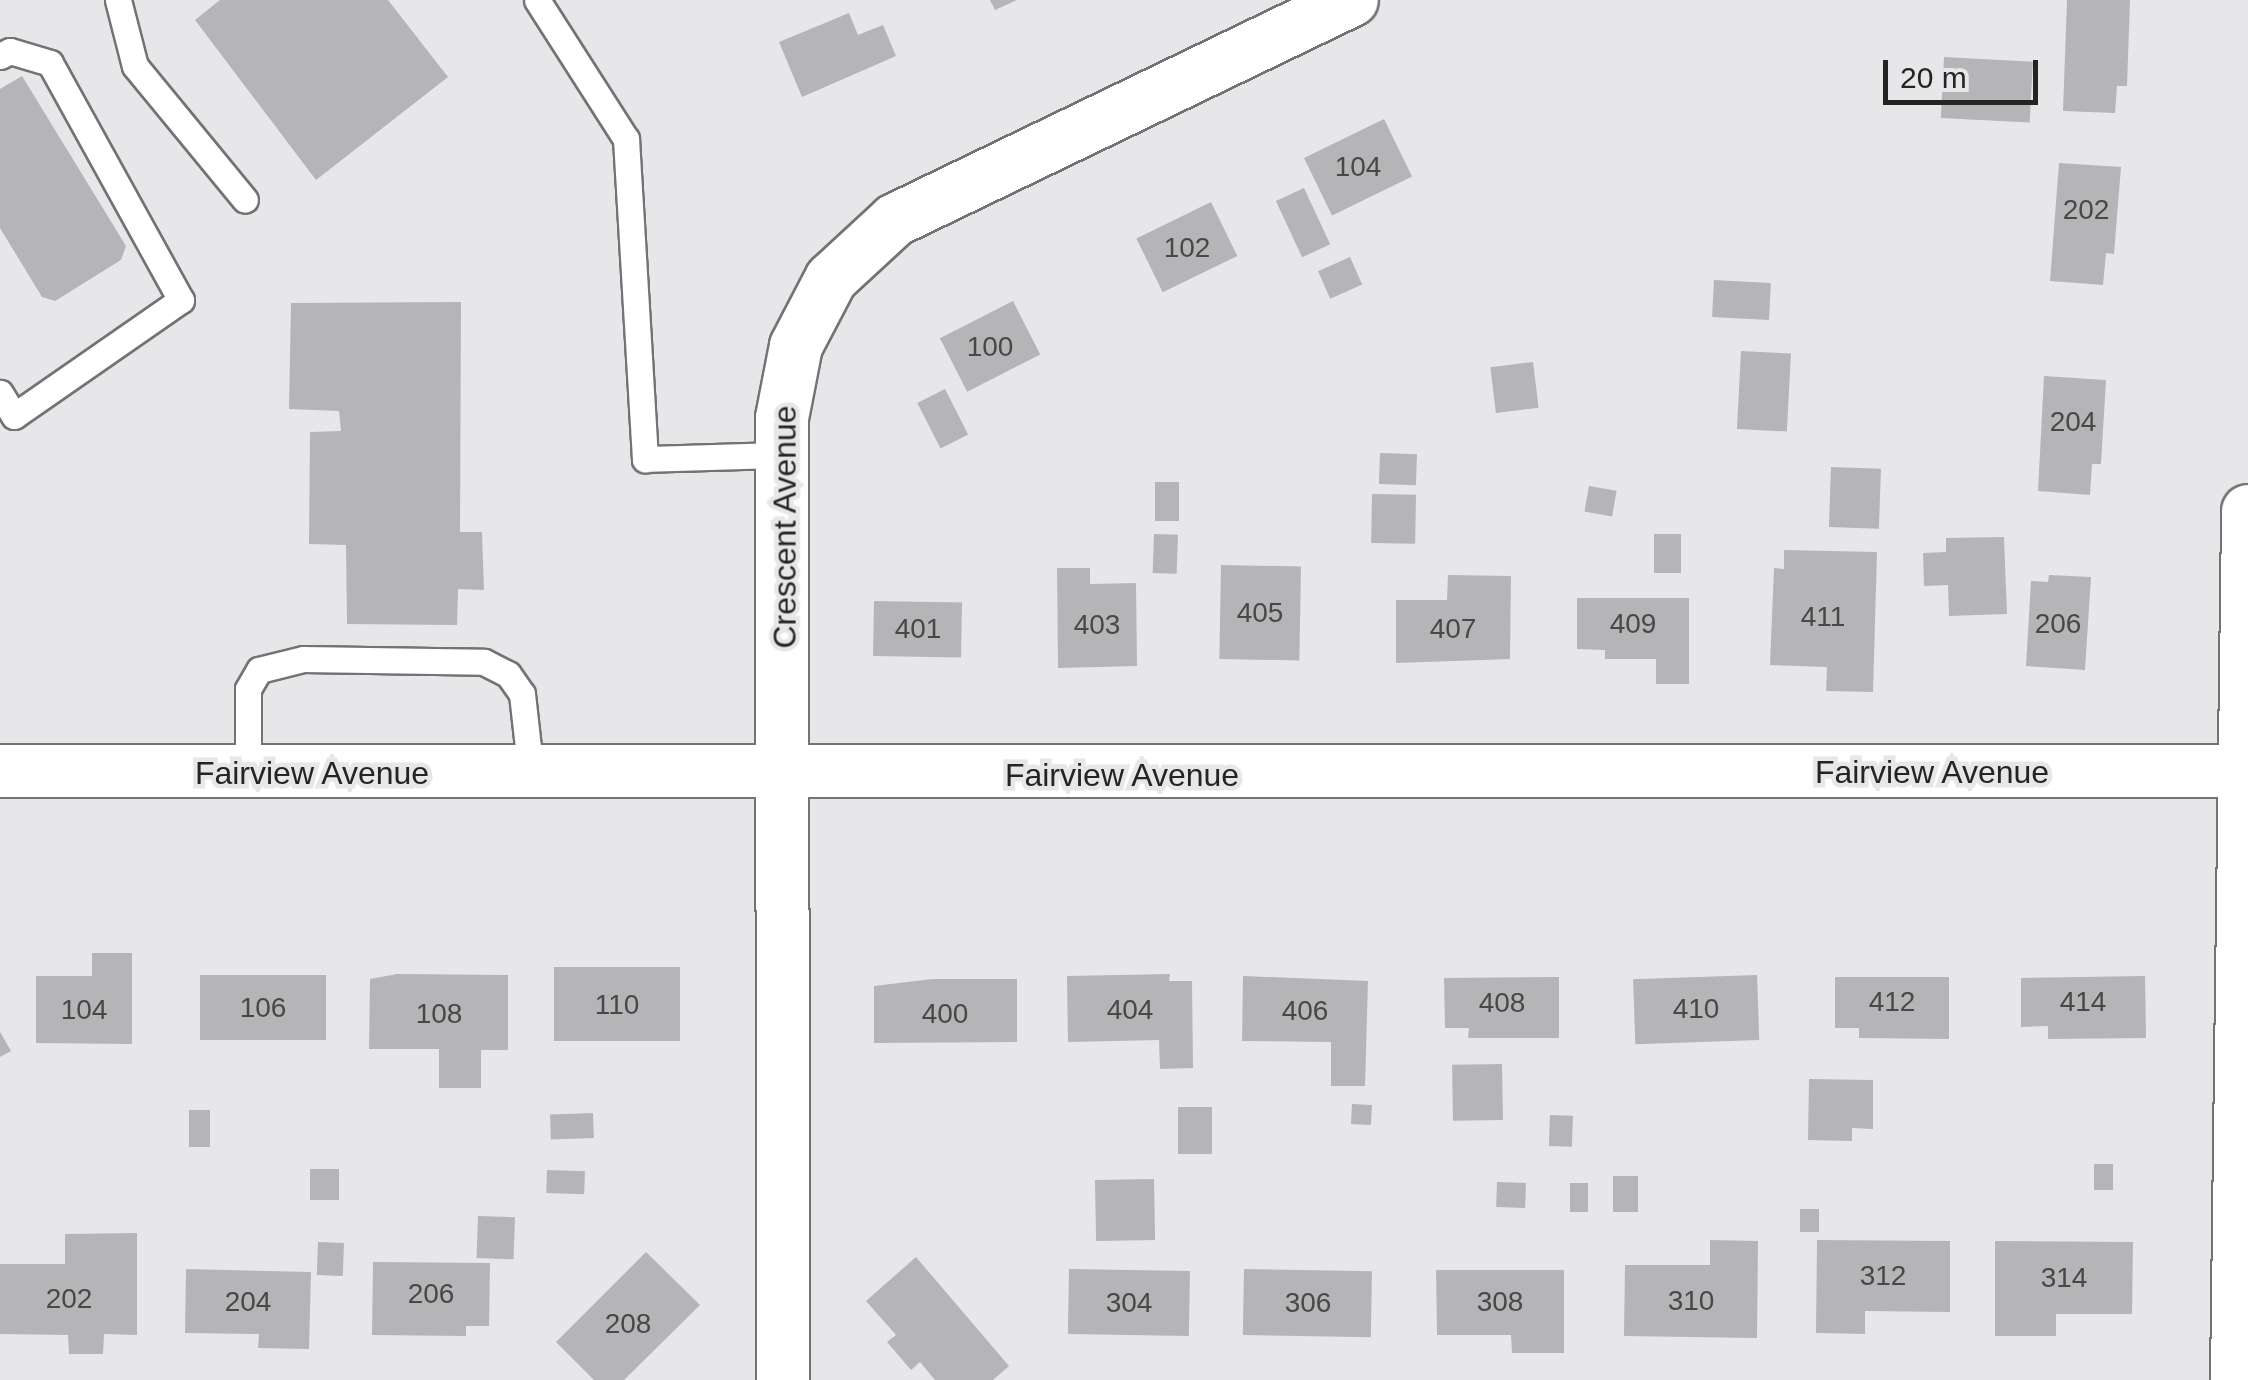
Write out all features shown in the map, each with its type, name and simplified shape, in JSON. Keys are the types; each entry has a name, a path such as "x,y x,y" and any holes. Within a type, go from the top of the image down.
{"street":[{"name":"Crescent Avenue","path":"783,1380 788,776 782,455 786,380 812,311 855,252 895,220 1352,0"},
{"path":"2237,1380 2248,510"},
{"name":"Fairview Avenue","path":"0,771 788,776 2244,771"}],"lane":[{"path":"118,0 136,66 245,200"},
{"path":"551,5 626,139 645,459 782,455"},
{"path":"0,56 10,50 50,63 181,300 7,426 0,393"},
{"path":"248,772 248,688 258,670 302,659 484,662 508,674 530,724 531,774"}],"building":[{"path":"220,0 388,0 448,77 316,180 195,20"},
{"path":"990,0 1017,0 995,10"},
{"path":"2067,0 2130,0 2127,86 2117,86 2115,113 2063,111"},
{"path":"849,13 858,35 883,25 896,56 802,97 779,42"},
{"path":"1944,57 2033,62 2030,123 1941,118"},
{"path":"22,76 126,246 121,260 55,301 42,297 0,228 0,89"},
{"path":"1384,119 1412,177 1332,216 1304,158"},
{"path":"2059,163 2121,167 2114,254 2106,253 2103,285 2050,281"},
{"path":"1304,188 1330,244 1302,257 1276,201"},
{"path":"1211,202 1237,256 1163,292 1136,238"},
{"path":"1350,257 1362,284 1330,299 1318,271"},
{"path":"1714,280 1771,283 1769,320 1712,317"},
{"path":"1013,301 1040,354 967,392 940,338"},
{"path":"461,302 460,532 482,532 484,590 458,589 457,625 347,624 346,545 309,544 310,432 341,431 339,411 289,409 291,303"},
{"path":"1741,351 1791,354 1787,432 1737,429"},
{"path":"1533,362 1539,408 1496,413 1490,367"},
{"path":"2044,376 2106,380 2101,464 2092,464 2090,495 2038,491"},
{"path":"945,389 968,434 941,449 917,403"},
{"path":"1380,453 1417,454 1416,485 1379,484"},
{"path":"1831,467 1881,469 1879,529 1829,527"},
{"path":"1155,482 1179,482 1179,521 1155,521"},
{"path":"1589,486 1617,491 1612,516 1584,512"},
{"path":"1372,494 1416,495 1415,544 1371,543"},
{"path":"1154,534 1178,535 1177,574 1153,573"},
{"path":"1654,534 1681,534 1681,573 1654,573"},
{"path":"2004,537 2007,614 1949,616 1948,585 1924,586 1923,553 1946,552 1946,538"},
{"path":"1784,550 1877,552 1873,692 1826,691 1827,667 1770,665 1774,568 1784,569"},
{"path":"1221,565 1301,566 1299,660 1219,659"},
{"path":"1057,568 1090,568 1090,584 1136,583 1137,666 1058,668"},
{"path":"1448,575 1511,576 1510,659 1396,663 1396,600 1447,600"},
{"path":"2049,575 2091,577 2085,670 2026,666 2031,581 2048,582"},
{"path":"1577,598 1689,598 1689,684 1656,684 1656,659 1605,659 1605,650 1577,649"},
{"path":"874,601 962,603 961,658 873,656"},
{"path":"92,953 132,953 132,1044 36,1043 36,976 92,976"},
{"path":"554,967 680,967 680,1041 554,1041"},
{"path":"397,974 508,975 508,1050 481,1050 481,1088 439,1088 439,1049 369,1049 370,979"},
{"path":"1170,974 1169,981 1192,981 1193,1068 1160,1069 1159,1040 1068,1042 1067,976"},
{"path":"200,975 326,975 326,1040 200,1040"},
{"path":"1757,975 1759,1040 1635,1044 1633,979"},
{"path":"1243,976 1368,981 1365,1086 1331,1086 1331,1042 1242,1041"},
{"path":"2145,976 2146,1038 2048,1039 2048,1026 2021,1027 2021,978"},
{"path":"1559,977 1559,1038 1468,1038 1469,1028 1445,1028 1444,978"},
{"path":"1835,977 1949,977 1949,1039 1859,1038 1859,1028 1835,1028"},
{"path":"932,979 1017,979 1017,1042 874,1043 874,986"},
{"path":"0,1032 11,1051 0,1057"},
{"path":"1502,1064 1503,1120 1453,1121 1452,1065"},
{"path":"1809,1079 1873,1080 1873,1129 1852,1128 1852,1141 1808,1140"},
{"path":"1352,1104 1372,1105 1371,1125 1351,1124"},
{"path":"1178,1107 1212,1107 1212,1154 1178,1154"},
{"path":"189,1110 210,1110 210,1147 189,1147"},
{"path":"593,1113 594,1138 551,1139 550,1115"},
{"path":"1550,1115 1573,1116 1572,1147 1549,1146"},
{"path":"2094,1164 2113,1164 2113,1190 2094,1190"},
{"path":"310,1169 339,1169 339,1200 310,1200"},
{"path":"547,1170 585,1171 584,1194 546,1193"},
{"path":"1613,1176 1638,1176 1638,1212 1613,1212"},
{"path":"1154,1179 1155,1240 1096,1241 1095,1180"},
{"path":"1497,1182 1526,1183 1525,1208 1496,1207"},
{"path":"1570,1183 1588,1183 1588,1212 1570,1212"},
{"path":"1800,1209 1819,1209 1819,1232 1800,1232"},
{"path":"478,1216 515,1217 514,1259 477,1258"},
{"path":"137,1233 137,1335 104,1334 103,1354 69,1354 68,1335 0,1334 0,1264 65,1264 65,1234"},
{"path":"1710,1240 1758,1241 1757,1338 1624,1336 1625,1265 1710,1265"},
{"path":"1817,1240 1950,1241 1950,1312 1865,1311 1865,1334 1816,1333"},
{"path":"1995,1241 2133,1242 2132,1314 2056,1314 2056,1336 1995,1336"},
{"path":"318,1242 344,1243 343,1276 317,1275"},
{"path":"646,1252 700,1305 624,1380 594,1380 556,1342"},
{"path":"916,1257 1009,1366 993,1380 935,1380 920,1362 911,1370 887,1342 896,1335 866,1301"},
{"path":"373,1262 490,1263 489,1326 466,1326 466,1336 372,1335"},
{"path":"186,1269 311,1272 309,1349 258,1348 259,1334 185,1333"},
{"path":"1069,1269 1190,1271 1189,1336 1068,1334"},
{"path":"1244,1269 1372,1271 1371,1337 1243,1335"},
{"path":"1436,1270 1564,1270 1564,1353 1512,1353 1511,1335 1437,1335"}]}
